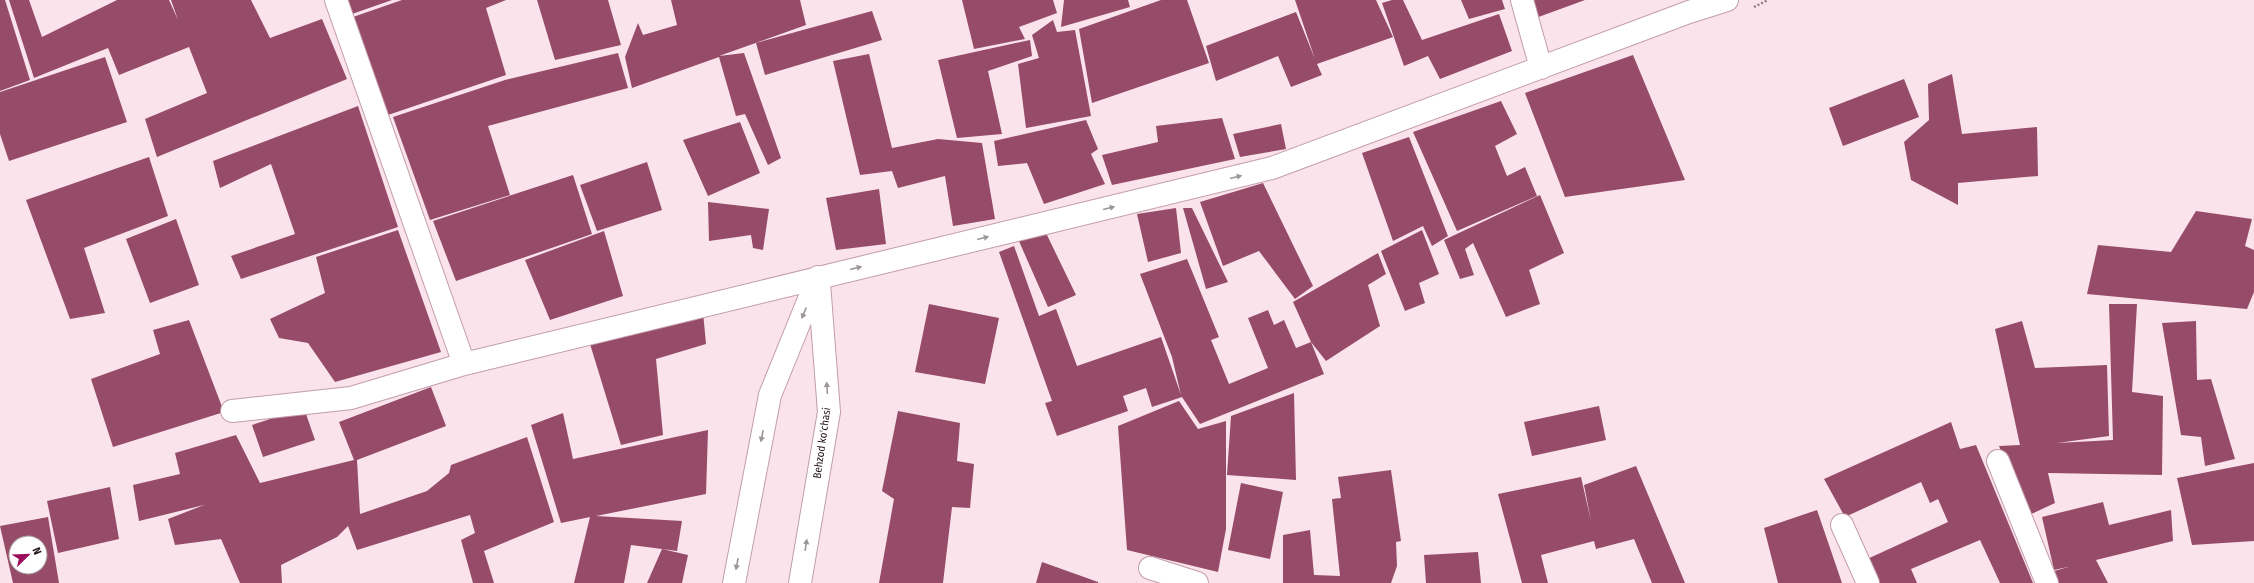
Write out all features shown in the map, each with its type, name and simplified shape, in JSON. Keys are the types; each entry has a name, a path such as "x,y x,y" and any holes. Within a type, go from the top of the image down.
{"street":[{"path":"336,0 464,364"},
{"path":"1522,0 1541,68"},
{"path":"232,411 351,398 464,364 1272,168 1688,12 1727,0"},
{"path":"734,583 770,395 818,278"},
{"name":"Behzod ko'chasi","path":"800,583 828,412 818,278"},
{"path":"1998,461 2047,583"},
{"path":"1842,525 1868,583"},
{"path":"1150,568 1197,583"}],"building":[{"path":"0,0 5,0 30,80 0,91"},
{"path":"9,0 29,0 42,37 117,0 169,0 178,20 171,0 251,0 270,38 322,19 347,79 157,157 145,119 207,93 189,47 119,75 108,48 34,78"},
{"path":"348,0 392,0 352,14"},
{"path":"402,0 506,0 486,8 506,75 385,116 353,17"},
{"path":"537,0 608,0 621,45 555,60"},
{"path":"671,0 800,0 806,25 719,56 744,53 781,158 768,165 745,114 736,116 719,57 632,88 625,57 638,23 643,35 677,25"},
{"path":"962,0 1053,0 1057,13 1019,27 1025,39 974,49"},
{"path":"1064,0 1128,0 1130,7 1061,27"},
{"path":"1161,0 1187,0 1209,63 1092,103 1079,29"},
{"path":"1295,0 1376,0 1393,37 1317,64 1322,75 1291,87 1278,56 1216,81 1206,46 1296,12 1315,59"},
{"path":"1392,0 1403,0 1422,40 1499,14 1512,51 1440,79 1428,56 1404,66 1382,3"},
{"path":"1461,0 1502,0 1505,9 1469,19"},
{"path":"1526,0 1585,0 1533,19"},
{"path":"872,11 882,40 765,75 756,43"},
{"path":"1053,20 1057,32 1075,30 1091,116 1026,128 1018,64 1039,58 1032,35"},
{"path":"1030,40 1032,56 988,71 1002,134 957,138 938,60"},
{"path":"618,53 628,88 488,126 510,195 430,220 393,117 505,80"},
{"path":"869,54 892,148 938,139 982,143 995,219 953,226 945,176 898,188 892,171 860,175 833,61"},
{"path":"1633,55 1685,180 1565,197 1525,93"},
{"path":"105,57 127,122 9,161 0,134 0,92"},
{"path":"1952,74 1962,134 2037,127 2038,176 1958,183 1958,205 1911,180 1904,142 1929,120 1928,84"},
{"path":"1904,79 1919,117 1843,146 1829,108"},
{"path":"1501,101 1517,134 1495,146 1507,176 1525,167 1537,196 1457,231 1413,132"},
{"path":"358,106 398,227 241,279 231,256 295,234 271,164 220,188 213,161"},
{"path":"1222,118 1235,159 1112,185 1102,155 1158,142 1156,126"},
{"path":"1086,120 1098,149 1091,154 1105,184 1044,204 1027,163 998,166 994,141"},
{"path":"740,122 760,173 708,196 683,140"},
{"path":"1281,124 1286,149 1240,157 1233,134"},
{"path":"1409,137 1448,236 1432,246 1423,226 1393,241 1362,153"},
{"path":"149,157 168,216 84,248 105,313 70,319 26,200"},
{"path":"647,162 662,210 597,231 580,185"},
{"path":"573,175 592,234 456,281 433,221"},
{"path":"1263,183 1313,286 1295,299 1259,251 1223,266 1200,202"},
{"path":"879,189 886,244 836,250 826,198"},
{"path":"1540,195 1564,253 1529,270 1540,304 1506,317 1473,243 1465,249 1474,275 1460,279 1444,240"},
{"path":"708,202 769,209 763,250 753,248 751,235 709,241"},
{"path":"1176,208 1181,253 1148,262 1137,214"},
{"path":"1183,208 1192,208 1228,282 1206,289"},
{"path":"2196,211 2252,219 2245,246 2254,250 2254,292 2247,309 2087,294 2098,245 2171,252"},
{"path":"176,219 199,285 150,303 126,239"},
{"path":"398,230 441,352 335,382 308,343 279,338 270,319 325,293 316,257"},
{"path":"1422,230 1439,274 1419,283 1425,303 1405,311 1381,251"},
{"path":"604,231 623,296 550,320 525,260"},
{"path":"1046,233 1076,295 1048,307 1018,239"},
{"path":"1014,246 1039,316 1056,309 1077,366 1161,337 1181,395 1172,357 1140,274 1187,259 1219,337 1211,340 1229,384 1268,368 1248,318 1268,310 1274,325 1284,320 1296,348 1311,342 1324,374 1200,424 1182,397 1152,407 1146,388 1123,396 1128,411 1057,436 1045,403 1052,401 999,252"},
{"path":"1378,253 1386,274 1368,285 1380,326 1326,361 1311,342 1293,302"},
{"path":"929,304 999,318 985,384 915,372"},
{"path":"2109,304 2137,304 2132,392 2163,396 2162,475 2048,473 2055,503 2027,516 1999,446 2020,445 1995,329 2022,321 2035,368 2107,365 2109,436 2057,443 2113,440"},
{"path":"703,312 706,344 656,359 663,435 621,445 590,344"},
{"path":"189,320 224,412 113,447 91,379 160,354 153,330"},
{"path":"2196,321 2197,380 2211,379 2235,459 2205,466 2201,437 2181,435 2162,323"},
{"path":"431,387 446,426 357,460 360,514 427,491 449,473 451,465 527,437 554,522 484,551 494,583 473,583 461,540 475,533 470,515 357,550 348,526 337,537 281,565 282,583 240,583 221,539 175,545 168,519 204,505 139,521 133,485 180,474 175,453 236,435 260,483 354,460 339,422"},
{"path":"1294,393 1296,480 1227,475 1231,416"},
{"path":"1179,401 1198,429 1226,421 1226,529 1218,572 1127,550 1118,426"},
{"path":"1599,406 1606,440 1532,456 1524,422"},
{"path":"304,408 315,440 263,457 252,425"},
{"path":"898,411 960,423 957,461 974,464 970,508 952,507 943,583 879,583 894,499 882,491"},
{"path":"563,413 573,459 708,430 706,494 596,516 682,521 677,551 631,545 624,583 574,583 590,517 561,523 531,425"},
{"path":"1951,422 1960,449 1976,445 2033,583 2000,583 1980,540 1911,569 1917,583 1876,583 1865,560 1948,522 1938,499 1930,503 1921,482 1845,517 1824,479"},
{"path":"2254,463 2254,541 2192,545 2177,478"},
{"path":"1636,466 1685,583 1652,583 1634,539 1596,549 1594,541 1541,555 1548,583 1522,583 1498,494 1581,477 1591,521 1584,485"},
{"path":"1391,470 1401,541 1396,542 1397,566 1391,583 1283,583 1283,535 1310,530 1314,575 1340,576 1332,499 1341,498 1338,477"},
{"path":"1241,483 1283,492 1270,559 1228,550"},
{"path":"110,487 119,539 58,553 47,501"},
{"path":"2103,502 2109,525 2171,510 2173,541 2096,560 2108,583 2056,583 2051,572 2068,567 2054,570 2042,517"},
{"path":"1817,510 1842,583 1778,583 1764,528"},
{"path":"48,517 59,583 13,583 11,575 48,575 48,535 8,535 8,561 0,526"},
{"path":"662,549 688,555 682,583 647,583"},
{"path":"1478,552 1481,583 1426,583 1424,555"},
{"path":"1042,562 1098,582 1098,583 1036,583"}]}
